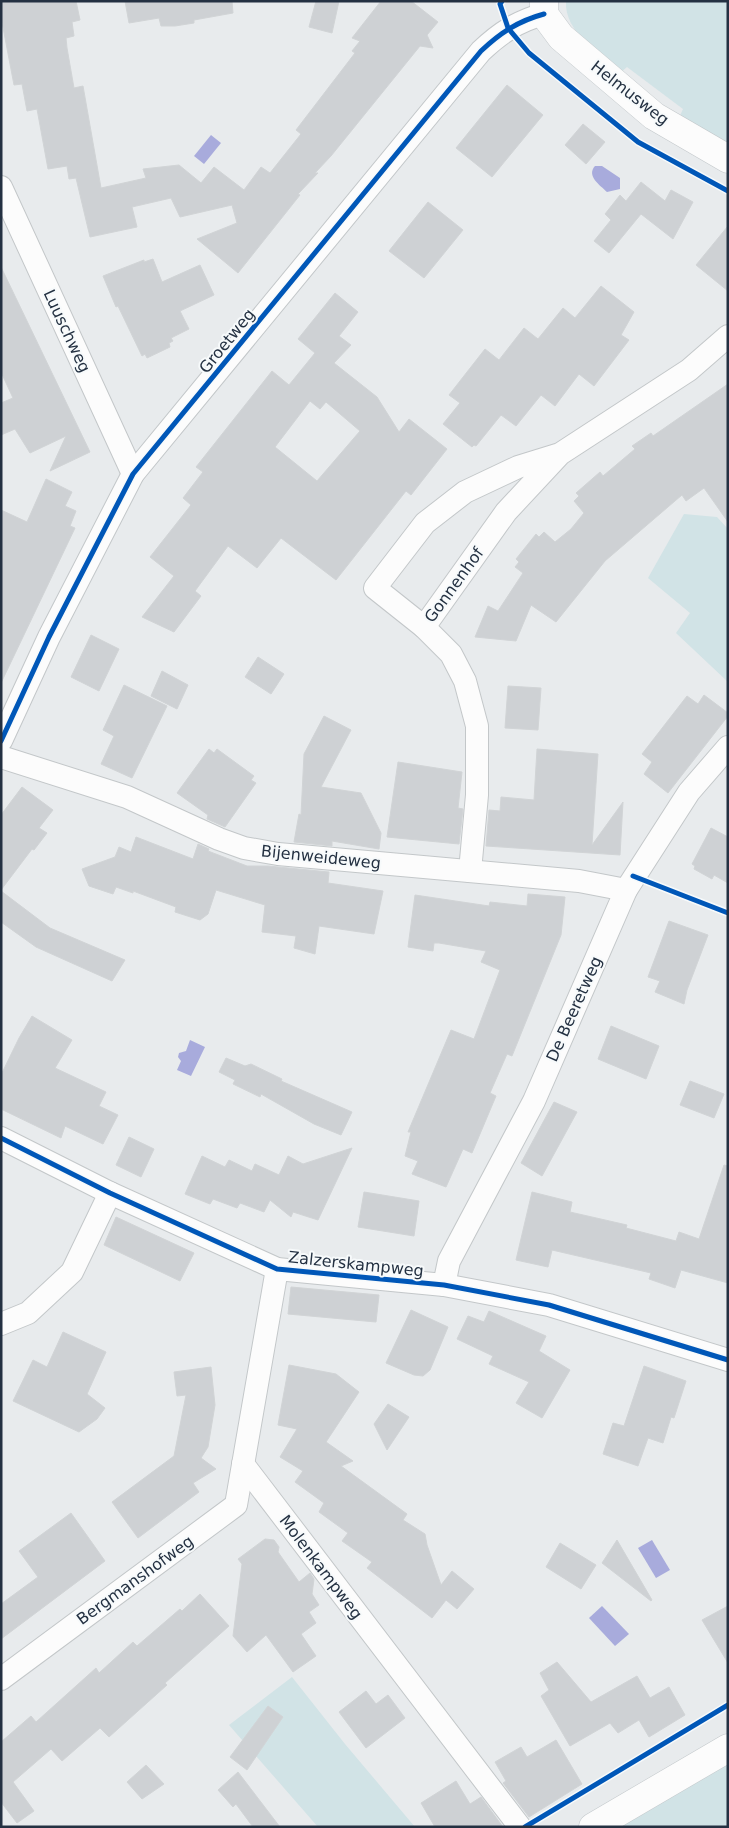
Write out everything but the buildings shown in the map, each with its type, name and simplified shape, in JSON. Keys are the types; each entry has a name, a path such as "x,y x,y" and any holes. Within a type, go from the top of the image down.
{"street":[{"name":"Helmusweg","path":"544,8 561,37 654,116 728,159"},
{"name":"Groetweg","path":"3,733 49,637 133,474 481,51 508,28 544,8"},
{"name":"Luuschweg","path":"1,187 133,474"},
{"name":"Gonnenhof","path":"560,454 518,466 465,492 425,523 375,588 424,627 506,512 560,454 689,370 728,336"},
{"path":"424,627 451,654 465,681 477,726 477,794 470,871"},
{"name":"De Beeretweg","path":"444,1285 449,1261 534,1101 626,890 689,792 728,747"},
{"name":"Bijenweideweg","path":"1,757 127,797 219,839 244,848 278,854 579,881 626,890"},
{"name":"Zalzerskampweg","path":"1,1138 110,1193 277,1269 444,1285 549,1305 728,1360"},
{"path":"1,1324 28,1313 72,1272 110,1193"},
{"path":"243,1464 277,1269"},
{"name":"Bergmanshofweg","path":"1,1679 236,1506 243,1464"},
{"name":"Molenkampweg","path":"243,1464 520,1827"},
{"path":"593,1827 728,1748"}],"shaded area":[{"path":"566,1 728,1 728,145 679,118 683,109 627,67 620,73 585,42 571,23"},
{"path":"684,514 717,517 728,529 728,682 676,633 690,613 648,578"},
{"path":"292,1677 345,1744 415,1827 318,1827 229,1725"},
{"path":"728,1762 728,1827 617,1827"}],"water":[{"path":"211,135 221,143 204,164 194,156"},
{"path":"595,166 602,166 620,178 620,189 607,192 593,177 592,173"},
{"path":"190,1040 205,1047 191,1076 177,1070 181,1061 178,1057 179,1053 186,1051"},
{"path":"652,1540 670,1570 656,1578 638,1548"},
{"path":"602,1606 629,1634 615,1646 589,1618"}],"cycle path":[{"path":"502,1 500,4 508,28 529,53 638,142 728,191"},
{"path":"1,741 49,637 133,474 481,51 510,28 544,14"},
{"path":"633,876 728,913"},
{"path":"1,1138 110,1193 277,1269 444,1285 549,1305 728,1360"},
{"path":"525,1827 728,1705"}]}
